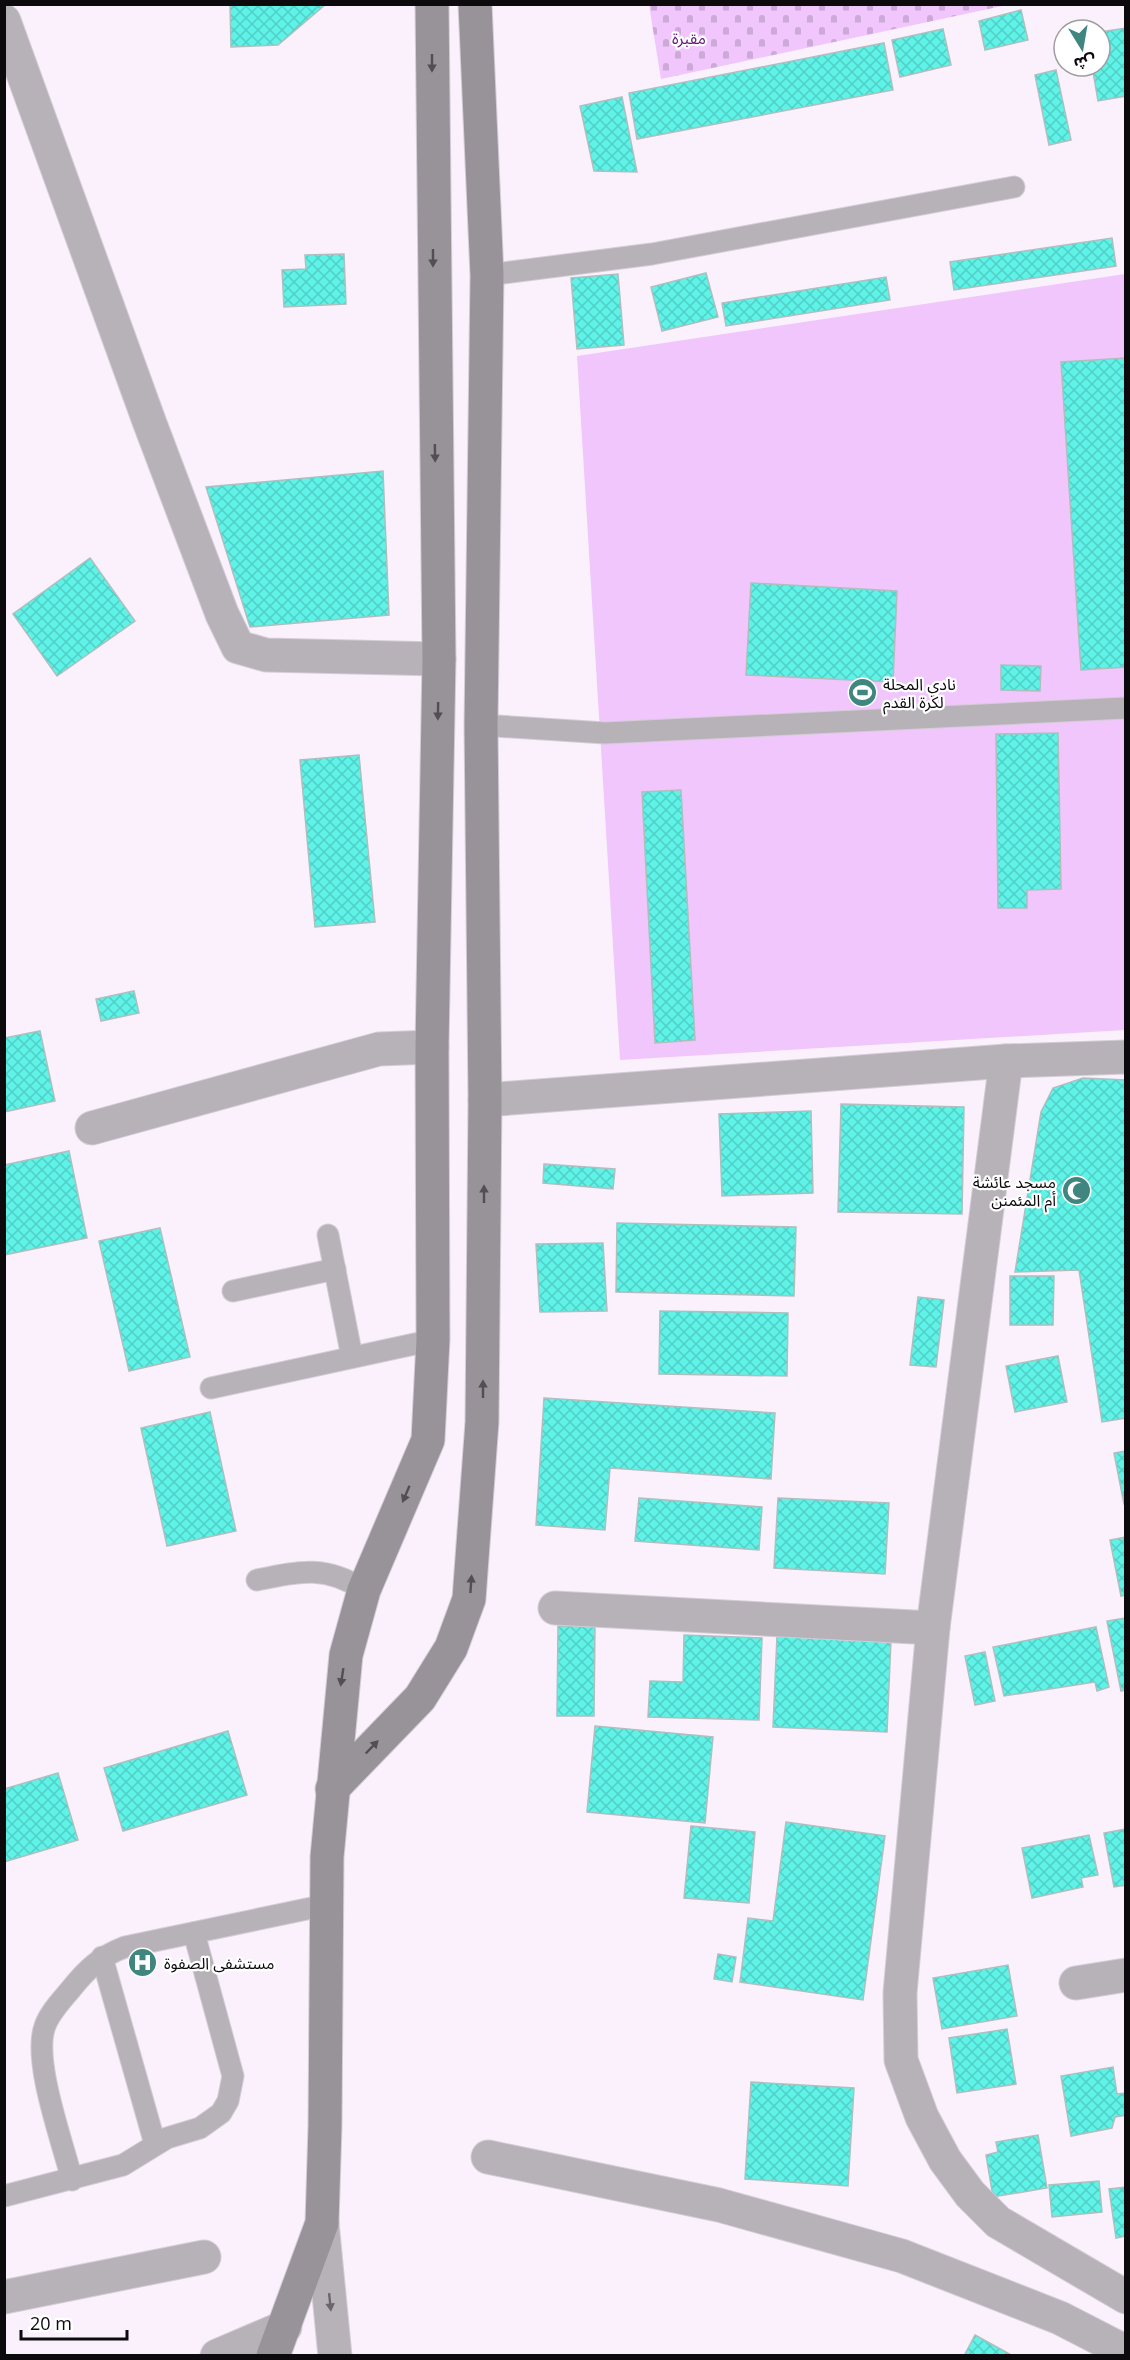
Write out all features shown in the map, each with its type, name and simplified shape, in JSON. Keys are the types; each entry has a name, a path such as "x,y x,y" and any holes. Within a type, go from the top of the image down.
{"street":[{"path":"335,2355 322,2223 326,1905 332,1789 346,1655 364,1590 428,1440 433,1340 432,1047 439,659 433,347 432,4"},
{"path":"332,1789 420,1698 451,1648 470,1599 482,1422 485,1101 481,725 487,275 475,4"},
{"path":"4,21 149,421 222,614 237,647 266,655 439,659"},
{"path":"92,1128 379,1049 432,1047"},
{"path":"485,1101 1006,1061 1125,1057"},
{"path":"1006,1061 933,1628 900,1994 901,2060 925,2124 945,2160 970,2194 998,2222 1125,2297"},
{"path":"428,1440 482,1422"},
{"path":"555,1608 933,1628"},
{"path":"1076,1983 1125,1976"},
{"path":"488,2157 719,2205 902,2256 1060,2318 1125,2352"},
{"path":"217,2355 279,2341 322,2223"},
{"path":"4,2297 204,2257"}],"lane":[{"path":"487,275 652,254 1014,187"},
{"path":"481,725 605,733 1125,708"},
{"path":"328,1235 352,1357"},
{"path":"233,1291 334,1269"},
{"path":"211,1388 433,1340"},
{"path":"257,1580 311,1570 348,1580 364,1590"},
{"path":"72,2180 43,2068 41,2040 51,2014 83,1974 102,1957 125,1947 326,1905"},
{"path":"4,2196 123,2165 155,2144 212,2122 221,2113 232,2089 230,2063 194,1933"},
{"path":"102,1957 155,2144"}],"green space":[{"name":"مقبرة","path":"649,4 1007,5 661,79"},
{"name":"نادي المحلة لكرة القدم","path":"1125,274 1125,1030 620,1060 577,356"}],"building":[{"path":"230,4 326,4 278,45 231,47"},
{"path":"1021,10 1028,40 985,50 979,21"},
{"path":"1126,28 1126,96 1098,101 1094,78 1112,78 1112,30"},
{"path":"943,29 951,65 900,77 892,40"},
{"path":"884,43 893,90 637,139 629,93"},
{"path":"1052,71 1052,78 1058,78 1071,140 1049,145 1035,75"},
{"path":"622,97 637,172 594,171 580,106"},
{"path":"1112,238 1116,266 954,290 950,262"},
{"path":"344,254 346,304 284,307 282,270 306,269 305,255"},
{"path":"706,273 718,317 662,331 651,287"},
{"path":"618,274 624,345 577,349 571,278"},
{"path":"886,277 890,300 726,326 722,303"},
{"path":"1126,358 1126,667 1081,670 1061,362"},
{"path":"383,471 389,615 250,627 206,487"},
{"path":"90,558 135,621 57,676 13,614"},
{"path":"751,583 897,591 893,682 746,675"},
{"path":"1001,665 1041,666 1040,691 1001,690"},
{"path":"1058,733 1061,889 1027,890 1027,908 998,908 996,734"},
{"path":"359,755 375,922 315,927 300,760"},
{"path":"681,790 695,1040 655,1043 642,792"},
{"path":"134,991 139,1013 101,1021 96,999"},
{"path":"40,1031 55,1101 4,1112 4,1038"},
{"name":"مسجد عائشة أم المئمنن","path":"1083,1078 1126,1080 1126,1418 1102,1422 1079,1270 1015,1272 1041,1112 1053,1088"},
{"path":"841,1104 964,1107 962,1214 838,1212"},
{"path":"811,1111 813,1193 722,1196 719,1114"},
{"path":"69,1151 87,1238 4,1255 4,1165"},
{"path":"544,1164 615,1169 613,1189 543,1183"},
{"path":"617,1223 796,1227 794,1296 616,1292"},
{"path":"160,1228 190,1357 129,1371 99,1241"},
{"path":"603,1243 607,1311 540,1312 536,1244"},
{"path":"1010,1276 1054,1276 1053,1325 1010,1325"},
{"path":"918,1297 944,1300 936,1367 910,1365"},
{"path":"660,1311 788,1313 787,1376 659,1374"},
{"path":"1058,1356 1067,1402 1015,1412 1006,1366"},
{"path":"544,1398 775,1413 771,1479 610,1468 605,1530 536,1525"},
{"path":"210,1412 236,1531 167,1546 141,1428"},
{"path":"1126,1451 1126,1504 1124,1504 1114,1453"},
{"path":"639,1498 762,1507 759,1550 635,1541"},
{"path":"778,1498 889,1503 885,1574 774,1568"},
{"path":"1126,1537 1126,1595 1121,1596 1110,1540"},
{"path":"1126,1618 1126,1690 1121,1691 1107,1621"},
{"path":"558,1626 595,1626 594,1716 557,1716"},
{"path":"1096,1627 1109,1687 1097,1691 1095,1682 1004,1696 993,1647"},
{"path":"684,1635 762,1638 759,1720 648,1717 650,1681 683,1682"},
{"path":"777,1636 891,1640 887,1732 773,1727"},
{"path":"985,1652 995,1701 975,1705 965,1656"},
{"path":"595,1726 713,1737 705,1823 587,1812"},
{"path":"228,1731 247,1795 123,1831 104,1768"},
{"path":"58,1773 78,1840 4,1862 4,1789"},
{"path":"786,1822 885,1836 863,2000 740,1982 748,1918 773,1921"},
{"path":"691,1826 755,1832 749,1903 684,1898"},
{"path":"1126,1829 1126,1885 1114,1887 1104,1833"},
{"path":"1089,1835 1098,1875 1081,1878 1083,1887 1032,1898 1022,1848"},
{"path":"718,1954 736,1957 732,1982 714,1979"},
{"path":"1008,1965 1017,2016 942,2029 933,1978"},
{"path":"1007,2029 1016,2084 957,2093 949,2038"},
{"path":"1113,2067 1117,2094 1126,2093 1126,2115 1115,2117 1112,2128 1071,2136 1061,2076"},
{"path":"751,2082 854,2088 848,2186 745,2179"},
{"path":"1038,2135 1047,2188 993,2197 986,2155 998,2152 996,2142"},
{"path":"1099,2181 1102,2212 1052,2217 1049,2185"},
{"path":"1126,2187 1126,2236 1116,2238 1109,2189"},
{"path":"975,2335 1013,2356 964,2356"}],"place":[{"name":"نادي المحلة لكرة القدم","path":"862,693"},
{"name":"مسجد عائشة أم المئمنن","path":"1077,1191"},
{"name":"مستشفى الصفوة","path":"143,1963"}]}
